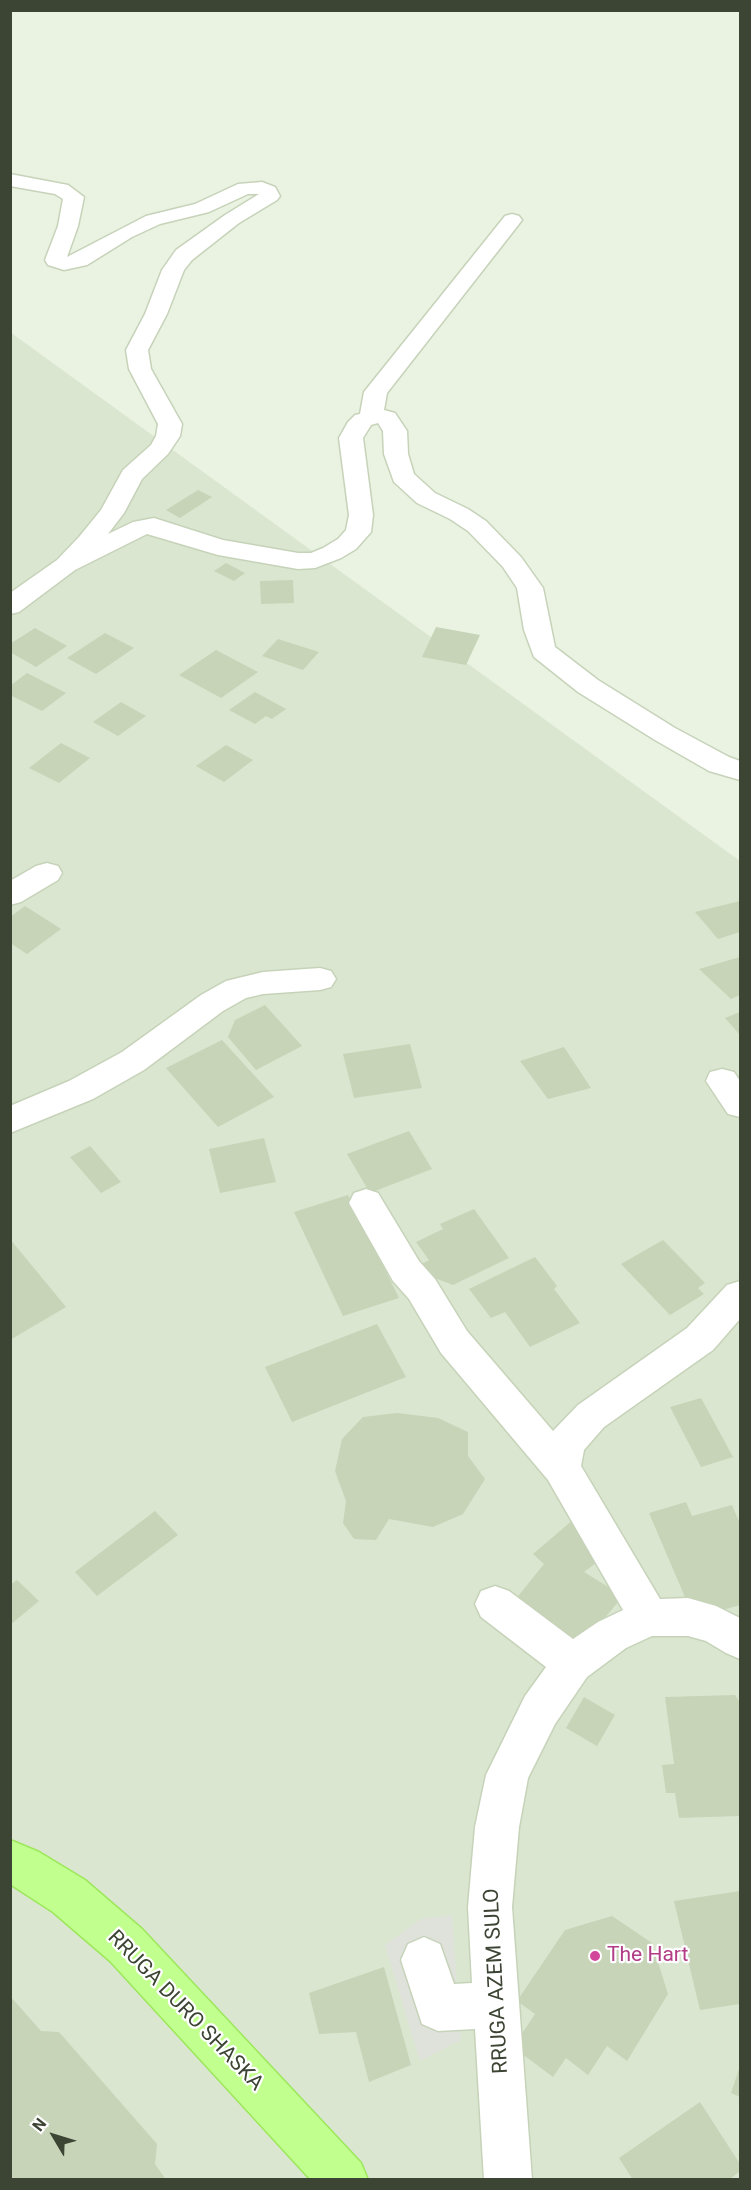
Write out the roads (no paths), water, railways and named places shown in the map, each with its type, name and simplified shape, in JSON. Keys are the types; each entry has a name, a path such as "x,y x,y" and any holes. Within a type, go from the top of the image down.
{"main road":[{"name":"RRUGA DURO SHASKA","path":"15,1870 69,1896 126,1945 344,2180"}],"street":[{"path":"10,180 61,189 74,197 68,226 56,256 56,260 64,264 79,260 125,233 153,220 202,208 245,188 262,188 268,191 270,196 205,237 184,255 173,270 160,307 137,350 140,369 170,424 168,436 160,449 132,475 112,513 66,565"},
{"path":"10,606 66,565 142,527 154,526 218,547 298,561 315,560 347,544 358,532 361,515 351,438 356,427 371,416 376,392 512,220"},
{"path":"371,416 387,418 392,423 395,431 398,466 403,477 426,498 459,514 477,526 512,562 531,588 537,630 543,651 588,686 665,734 719,764 741,771"},
{"path":"10,895 47,873"},
{"path":"10,1120 81,1090 133,1060 237,989 263,983 320,979"},
{"path":"366,1203 406,1271 422,1289 454,1342 562,1468 649,1618"},
{"path":"562,1468 566,1443 591,1416 700,1339 741,1295"},
{"path":"495,1604 573,1664"},
{"name":"RRUGA AZEM SULO","path":"508,2180 489,1907 497,1827 507,1775 540,1710 573,1664 612,1635 649,1618 688,1617 716,1625 741,1640"},
{"path":"424,1960 438,2008 496,2005"}],"place":[{"name":"The Hart","path":"595,1956"}]}
